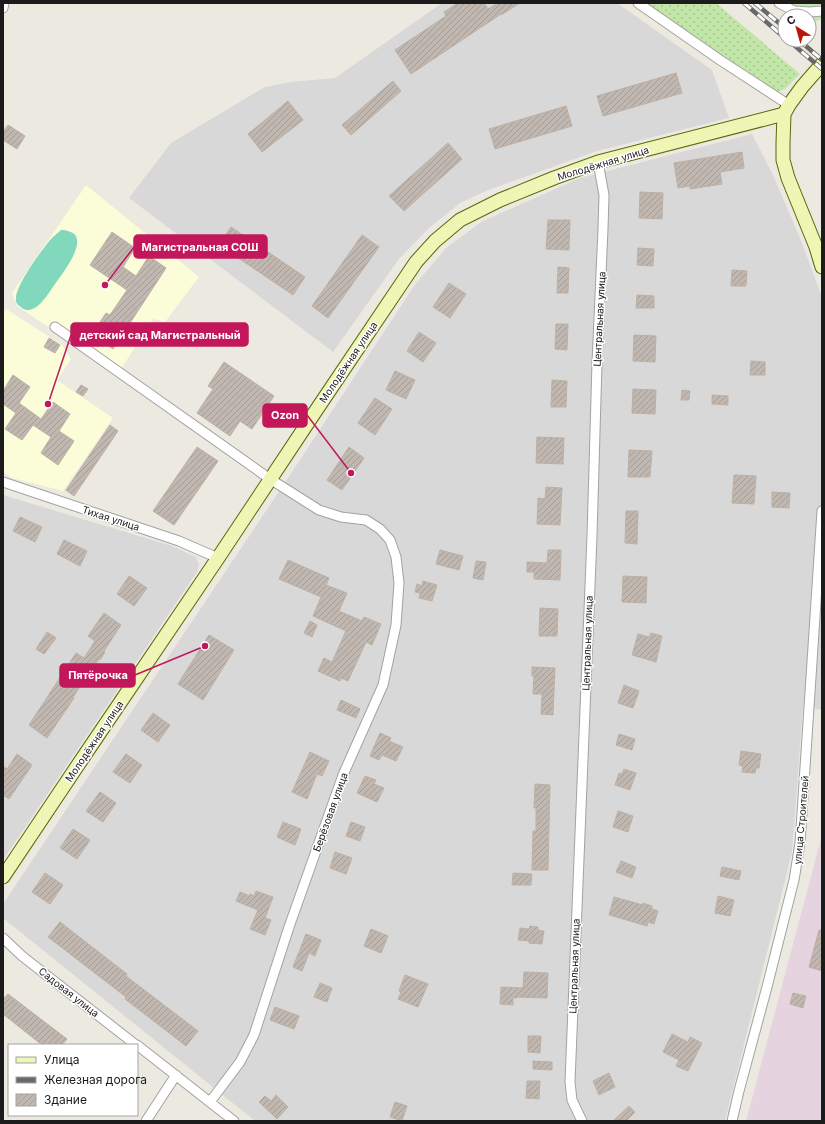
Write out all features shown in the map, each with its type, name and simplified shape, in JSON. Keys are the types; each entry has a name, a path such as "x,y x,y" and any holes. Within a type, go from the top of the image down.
{"street":[{"path":"3,8 4,3"},
{"path":"638,3 720,60 787,110"},
{"path":"779,3 794,11 822,11"},
{"path":"822,64 802,87 787,110 783,160 788,178 816,247 822,267"},
{"name":"Молодёжная улица","path":"3,877 412,268 435,241 460,220 500,200 554,178 598,162 787,110"},
{"name":"Центральная улица","path":"582,1121 572,1100 570,1082 603,228 604,195 598,162"},
{"path":"55,327 270,479"},
{"name":"Берёзовая улица","path":"210,1102 240,1062 254,1035 289,927 343,774 382,685 396,625 399,583 396,557 390,540 380,529 366,520 341,517 319,510 270,479"},
{"name":"Тихая улица","path":"3,482 179,541 218,558"},
{"name":"улица Строителей","path":"732,1121 794,880 800,843 822,511"},
{"name":"Садовая улица","path":"3,938 22,956 136,1044"},
{"name":"Садовая улица","path":"138,1046 234,1121"},
{"path":"146,1121 176,1075"}],"shaded area":[{"path":"442,3 617,3 712,70 729,118 597,151 486,191 460,203 429,228 399,259 333,352 129,198 171,143 265,87 291,82 335,78"},
{"path":"752,134 773,175 800,238 821,294 822,302 822,710 803,706 792,852 725,1121 255,1121 3,918 3,904 292,472 414,286 446,248 481,222 580,178"},
{"path":"86,185 199,277 165,322 153,319 121,369 52,322 48,327 17,306 12,293"},
{"path":"6,309 62,345 71,359 57,380 113,418 63,491 12,478 3,472 3,313"},
{"path":"3,495 172,546 196,557 199,564 197,572 3,860"},
{"path":"822,835 822,1121 746,1121"}],"green space":[{"path":"636,3 716,3 800,74 785,89 775,93"},
{"path":"773,3 822,3 822,18 817,21 817,8 779,8"},
{"path":"61,230 66,230 73,233 77,238 77,244 72,258 41,303 32,309 27,310 22,308 16,301 17,292 20,285 42,250"}],"building":[{"path":"458,3 484,3 488,9 498,3 520,3 411,74 395,50 446,16 444,12"},
{"path":"676,73 682,93 603,116 597,96"},
{"path":"393,81 401,91 351,135 342,125"},
{"path":"288,101 303,120 262,152 248,134"},
{"path":"566,106 572,126 495,149 489,129"},
{"path":"8,125 25,136 17,149 3,140 3,132"},
{"path":"448,143 462,159 404,211 389,196"},
{"path":"742,152 744,168 720,172 722,184 690,189 690,186 678,188 674,163"},
{"path":"640,192 663,193 662,219 639,218"},
{"path":"548,220 570,220 569,250 546,249"},
{"path":"231,227 305,277 293,295 219,245"},
{"path":"112,232 135,248 123,267 136,276 149,256 166,268 113,349 92,334 106,313 110,315 127,290 90,265"},
{"path":"362,235 379,247 328,318 312,306"},
{"path":"638,248 654,249 653,266 637,265"},
{"path":"558,267 569,268 568,293 557,293"},
{"path":"732,270 747,271 746,286 731,286"},
{"path":"449,283 466,294 450,318 433,307"},
{"path":"637,295 654,296 654,308 636,308"},
{"path":"556,324 568,324 567,350 555,349"},
{"path":"419,332 436,343 423,362 407,351"},
{"path":"634,335 656,336 655,362 633,361"},
{"path":"49,338 60,345 55,353 44,347"},
{"path":"751,361 765,362 765,375 750,375"},
{"path":"224,362 274,396 252,429 240,421 230,436 197,413 213,389 208,386"},
{"path":"395,371 415,380 406,399 386,390"},
{"path":"13,375 30,387 19,403 41,419 53,402 70,414 59,431 74,441 58,465 41,453 51,437 33,425 22,440 5,429 16,413 3,404 3,391"},
{"path":"552,380 567,381 566,407 551,407"},
{"path":"81,385 88,389 83,396 76,392"},
{"path":"633,389 656,390 655,414 632,413"},
{"path":"682,390 690,391 689,400 681,400"},
{"path":"712,395 728,396 728,405 712,404"},
{"path":"375,398 392,409 375,435 358,423"},
{"path":"110,425 118,431 74,496 66,490"},
{"path":"537,437 564,438 563,464 536,463"},
{"path":"197,447 218,461 174,525 153,511"},
{"path":"349,447 364,458 342,490 327,480"},
{"path":"629,450 652,451 650,477 628,477"},
{"path":"734,475 756,476 754,504 732,503"},
{"path":"546,487 562,488 560,525 537,524 538,498 545,499"},
{"path":"772,492 790,493 789,508 772,507"},
{"path":"626,511 638,511 637,544 625,543"},
{"path":"20,517 42,527 35,542 13,531"},
{"path":"64,540 87,551 80,566 57,554"},
{"path":"440,550 463,556 459,570 436,564"},
{"path":"548,550 561,550 560,580 534,579 534,572 527,572 527,562 547,563"},
{"path":"288,560 329,578 326,585 347,593 339,611 362,621 364,617 381,624 372,645 366,642 348,681 341,678 340,681 318,671 324,658 332,662 346,631 313,616 321,597 279,579"},
{"path":"476,561 486,562 483,580 473,578"},
{"path":"129,576 147,588 134,606 117,594"},
{"path":"623,576 647,577 646,603 622,602"},
{"path":"423,581 437,585 432,601 419,598 420,593 415,592 417,584 422,586"},
{"path":"540,608 558,609 557,636 539,636"},
{"path":"104,613 121,625 104,651 105,652 100,660 99,659 73,697 74,698 47,738 29,725 76,653 84,658 95,641 88,636"},
{"path":"310,621 317,625 312,637 304,633"},
{"path":"47,632 56,638 44,654 36,649"},
{"path":"651,633 662,636 656,662 632,655 638,634 649,637"},
{"path":"209,635 234,650 203,700 178,684"},
{"path":"532,667 555,668 553,715 541,714 542,694 533,694 534,676 532,676"},
{"path":"624,685 639,691 633,708 618,703"},
{"path":"341,700 360,709 356,718 337,710"},
{"path":"153,713 170,725 158,742 141,730"},
{"path":"380,733 391,738 389,741 403,747 396,761 382,755 379,760 370,756"},
{"path":"619,734 635,739 632,750 616,745"},
{"path":"741,751 761,754 759,768 756,768 755,773 742,772 743,766 739,765"},
{"path":"310,752 329,761 322,776 317,774 307,799 292,792"},
{"path":"17,754 32,765 9,799 3,795 3,766 7,769"},
{"path":"126,754 142,765 130,783 113,772"},
{"path":"624,769 636,773 630,790 615,785 619,773 622,774"},
{"path":"365,776 376,780 374,784 384,788 377,802 357,793"},
{"path":"535,784 550,785 548,870 532,870 533,831 536,831 536,808 534,808"},
{"path":"100,792 116,803 103,822 86,811"},
{"path":"618,811 633,816 628,832 613,827"},
{"path":"283,822 301,829 295,845 277,837"},
{"path":"351,822 365,827 360,841 346,836"},
{"path":"73,829 90,840 77,859 60,848"},
{"path":"335,852 352,858 346,874 330,868"},
{"path":"621,861 636,867 632,878 616,872"},
{"path":"722,867 741,871 739,880 720,876"},
{"path":"45,873 63,885 50,904 32,892"},
{"path":"513,873 532,874 531,885 512,885"},
{"path":"256,891 273,897 265,918 271,920 265,935 250,929 258,910 236,901 240,892 254,896"},
{"path":"718,896 734,900 730,916 715,913"},
{"path":"614,897 652,906 652,909 658,911 654,924 648,922 647,926 609,915"},
{"path":"60,922 127,974 126,976 198,1031 186,1046 125,999 126,997 48,937"},
{"path":"530,926 538,927 538,930 544,931 542,944 518,940 520,928 529,929"},
{"path":"371,929 388,936 381,953 364,946"},
{"path":"819,930 822,930 822,971 809,967"},
{"path":"306,934 321,940 315,956 309,953 302,971 293,967"},
{"path":"524,972 548,973 547,998 517,997 513,998 513,1005 500,1004 501,987 523,988"},
{"path":"405,975 428,984 418,1007 398,999 401,992 399,991"},
{"path":"320,983 332,988 327,1002 314,997"},
{"path":"793,993 806,996 803,1008 790,1004"},
{"path":"8,994 67,1039 63,1044 41,1044 3,1014 3,999"},
{"path":"275,1007 299,1016 294,1029 270,1020"},
{"path":"672,1034 688,1042 690,1037 702,1043 688,1071 676,1066 679,1060 663,1052"},
{"path":"528,1036 541,1036 540,1053 528,1052"},
{"path":"533,1061 552,1062 552,1070 533,1069"},
{"path":"609,1073 615,1087 599,1095 593,1081"},
{"path":"527,1081 540,1081 539,1099 526,1098"},
{"path":"276,1095 288,1107 277,1119 259,1102 265,1096 271,1101"},
{"path":"395,1102 407,1106 402,1121 390,1117"},
{"path":"629,1106 635,1112 626,1121 613,1121"}],"railway":[{"path":"744,3 777,31"},
{"path":"755,3 777,21"},
{"path":"797,48 822,69"},
{"path":"808,48 822,60"}],"place":[{"name":"Магистральная СОШ","path":"105,285"},
{"name":"детский сад Магистральный","path":"48,404"},
{"name":"Ozon","path":"351,473"},
{"name":"Пятёрочка","path":"205,646"}]}
